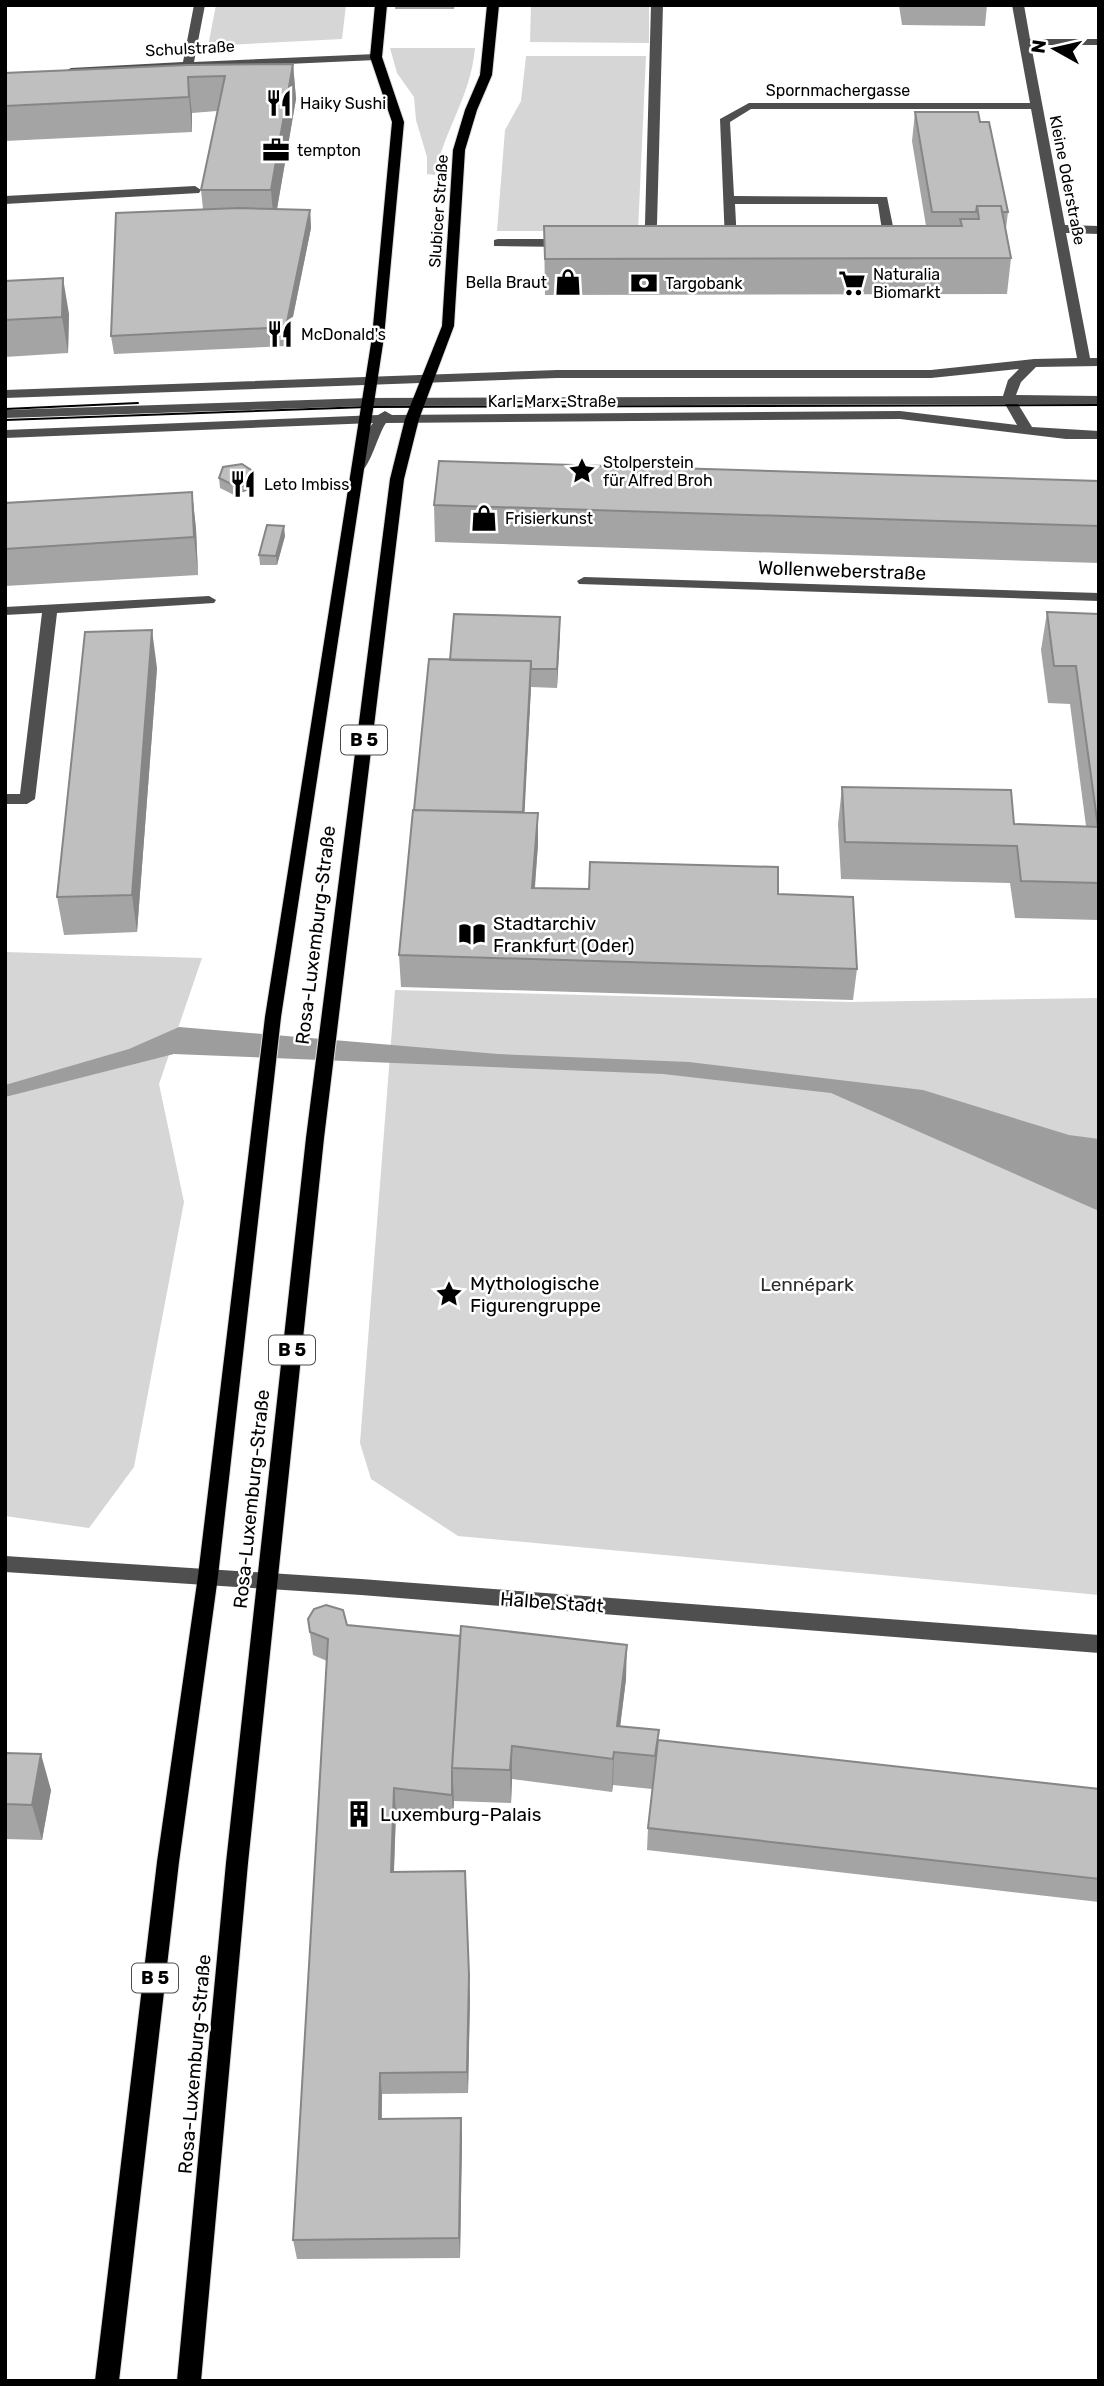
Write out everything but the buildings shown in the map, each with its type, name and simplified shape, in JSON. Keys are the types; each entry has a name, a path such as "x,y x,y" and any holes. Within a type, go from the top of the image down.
{"main road":[{"path":"378,338 398,122 376,57 381,5"},
{"name":"Slubicer Straße","path":"428,379 448,326 459,150 471,110 486,75 493,5"},
{"name":"Rosa-Luxemburg-Straße","path":"189,2381 267,1582 331,1000 397,479 412,419 428,379"},
{"name":"Rosa-Luxemburg-Straße","path":"107,2381 168,1862 208,1576 276,998 365,419 368,402 377,380"}],"street":[{"path":"188,64 200,5"},
{"path":"657,5 651,224 640,242 661,242"},
{"name":"Kleine Oderstraße","path":"1018,5 1084,362"},
{"path":"1024,42 1099,42"},
{"name":"Schulstraße","path":"58,71 376,57"},
{"name":"Spornmachergasse","path":"717,242 737,242 729,200 724,121 749,106 1036,107"},
{"path":"5,200 195,190"},
{"path":"729,200 883,200 890,241 863,242"},
{"path":"1061,229 1099,230"},
{"path":"498,243 579,243"},
{"path":"378,338 377,380 402,402"},
{"name":"Karl-Marx-Straße","path":"5,394 556,374 931,374 1034,363 1099,362"},
{"path":"1027,429 1013,412 1010,400 1014,378 1034,363"},
{"path":"5,414 368,402 1099,400"},
{"path":"356,479 380,419 402,402"},
{"name":"Karl-Marx-Straße","path":"5,434 365,419 900,415 1099,435"},
{"name":"Wollenweberstraße","path":"584,581 1099,597"},
{"path":"5,611 209,600"},
{"path":"5,799 27,799 50,609"},
{"name":"Halbe Stadt","path":"5,1564 208,1576 1099,1644"}],"green space":[{"path":"216,5 346,5 342,39 208,46"},
{"path":"531,5 649,5 649,43 530,42"},
{"path":"390,48 475,48 468,82 444,143 435,175 427,174 427,157 416,120 414,97 397,73"},
{"path":"526,56 646,56 638,231 497,231 505,130 521,101"},
{"path":"5,952 202,958 159,1084 184,1202 134,1467 89,1528 5,1516"},
{"name":"Lennépark","path":"395,990 850,1002 1099,998 1099,1595 458,1536 371,1479 360,1443"}],"shaded area":[{"path":"179,1027 498,1054 689,1062 923,1090 1069,1135 1099,1139 1099,1211 831,1093 663,1074 174,1054 5,1097 5,1085 129,1049"}],"tram line":[{"path":"5,409 138,403"},
{"path":"5,420 367,407 1099,405"}],"place":[{"name":"Haiky Sushi","path":"279,103"},
{"name":"tempton","path":"276,150"},
{"name":"Bella Braut","path":"568,282"},
{"name":"Targobank","path":"644,283"},
{"name":"Naturalia Biomarkt","path":"852,283"},
{"name":"McDonald's","path":"280,334"},
{"name":"Stolperstein für Alfred Broh","path":"582,471"},
{"name":"Leto Imbiss","path":"243,484"},
{"name":"Frisierkunst","path":"484,518"},
{"name":"Stadtarchiv Frankfurt (Oder)","path":"472,934"},
{"name":"Mythologische Figurengruppe","path":"449,1294"},
{"name":"Luxemburg-Palais","path":"359,1814"}]}
